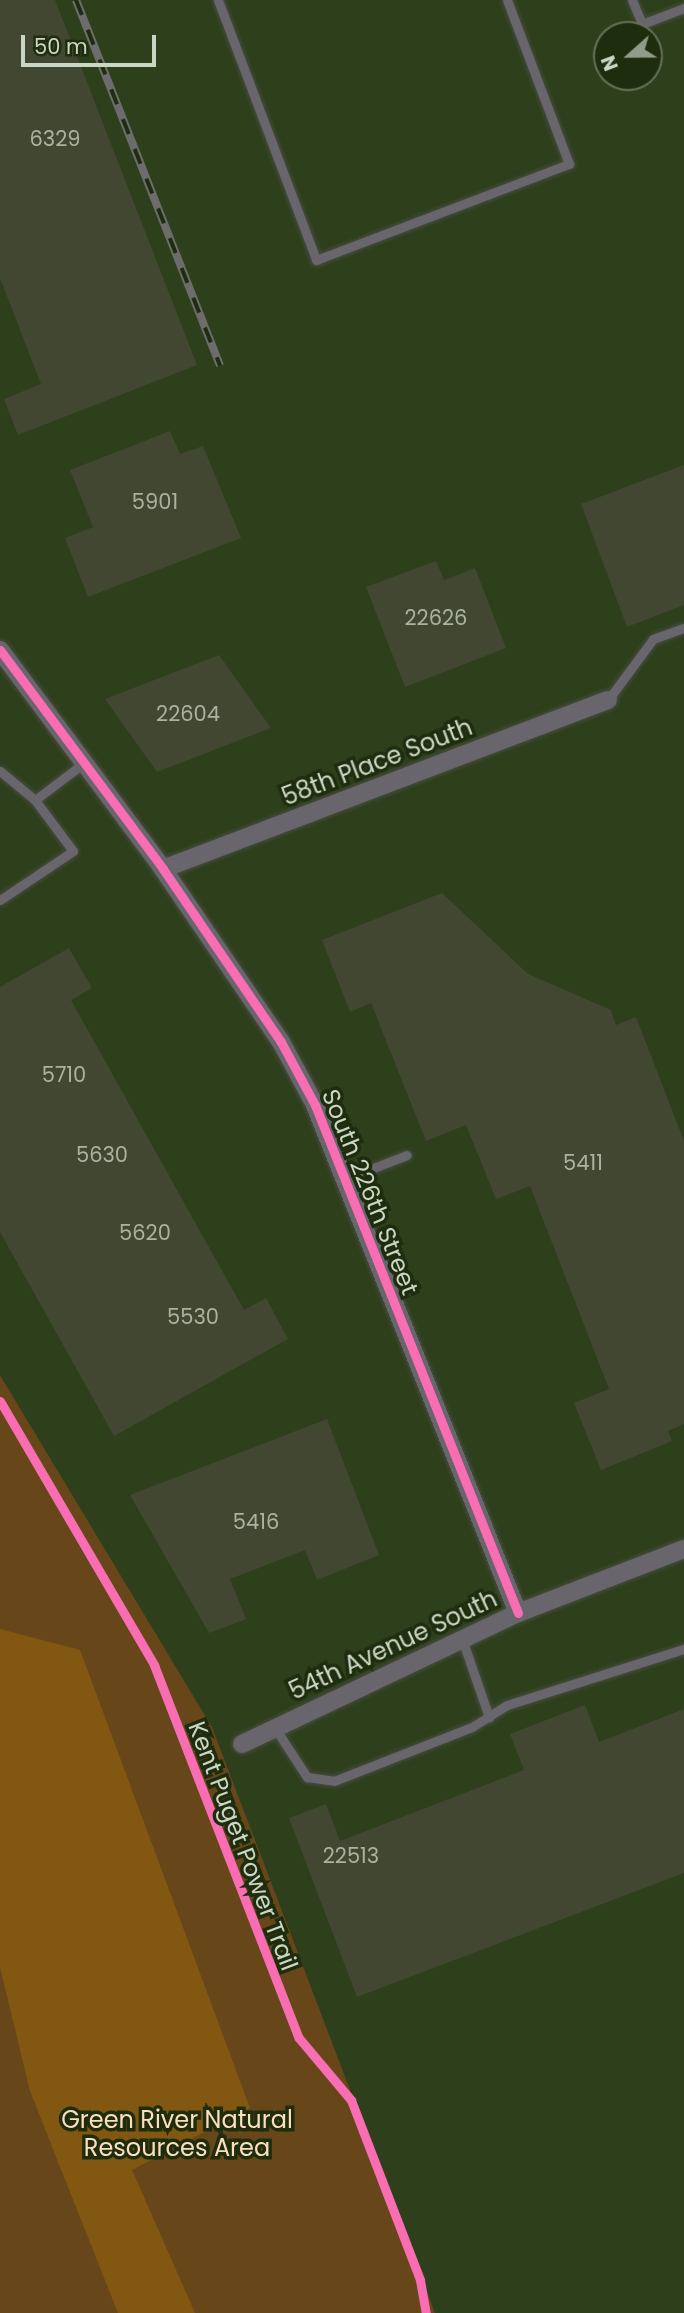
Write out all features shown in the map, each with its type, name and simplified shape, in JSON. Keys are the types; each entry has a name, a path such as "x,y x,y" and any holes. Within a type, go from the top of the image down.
{"street":[{"name":"South 226th Street","path":"0,650 163,869 281,1042 345,1179 517,1613"},
{"name":"58th Place South","path":"163,869 608,700"},
{"name":"54th Avenue South","path":"242,1744 517,1613 684,1549"}],"lane":[{"path":"218,0 316,260 569,164 506,0"},
{"path":"632,0 642,24 684,8"},
{"path":"608,700 653,639 684,628"},
{"path":"35,800 84,763"},
{"path":"0,771 35,800 72,851 0,900"},
{"path":"345,1179 407,1155"},
{"path":"462,1639 489,1717"},
{"path":"275,1728 307,1777 334,1781 594,1673 684,1649"}],"shaded area":[{"path":"0,0 684,0 684,2313 435,2313 212,1727 0,1375"}],"green space":[{"name":"Green River Natural Resources Area","path":"0,1375 212,1727 435,2313 0,2313"},
{"path":"0,1629 80,1650 250,2108 132,2170 195,2313 118,2313 30,2091 0,1967"}],"building":[{"path":"0,0 55,0 197,365 18,435 4,399 41,384 0,278"},
{"path":"170,431 180,454 203,446 241,538 88,597 65,538 93,527 70,470"},
{"path":"684,465 684,605 627,627 581,504"},
{"path":"436,561 444,580 475,568 506,648 405,687 366,587"},
{"path":"219,655 271,728 157,772 105,699"},
{"path":"442,893 528,974 611,1010 616,1025 636,1017 684,1141 684,1424 668,1431 672,1441 601,1470 574,1403 609,1389 530,1186 496,1199 466,1125 426,1141 371,1003 350,1012 322,940"},
{"path":"69,948 92,988 71,1000 244,1310 266,1298 288,1339 114,1436 0,1232 0,987"},
{"path":"327,1419 379,1555 317,1580 305,1550 230,1579 246,1619 209,1633 130,1495"},
{"path":"585,1705 599,1742 684,1709 684,1873 357,1997 289,1818 326,1804 340,1841 524,1770 510,1734"}],"railway":[{"path":"76,0 220,366"}],"cycle path":[{"path":"0,650 163,869 281,1042 315,1105 518,1613"},
{"name":"Kent Puget Power Trail","path":"0,1401 154,1665 299,2038 351,2100 420,2280 426,2313"}]}
